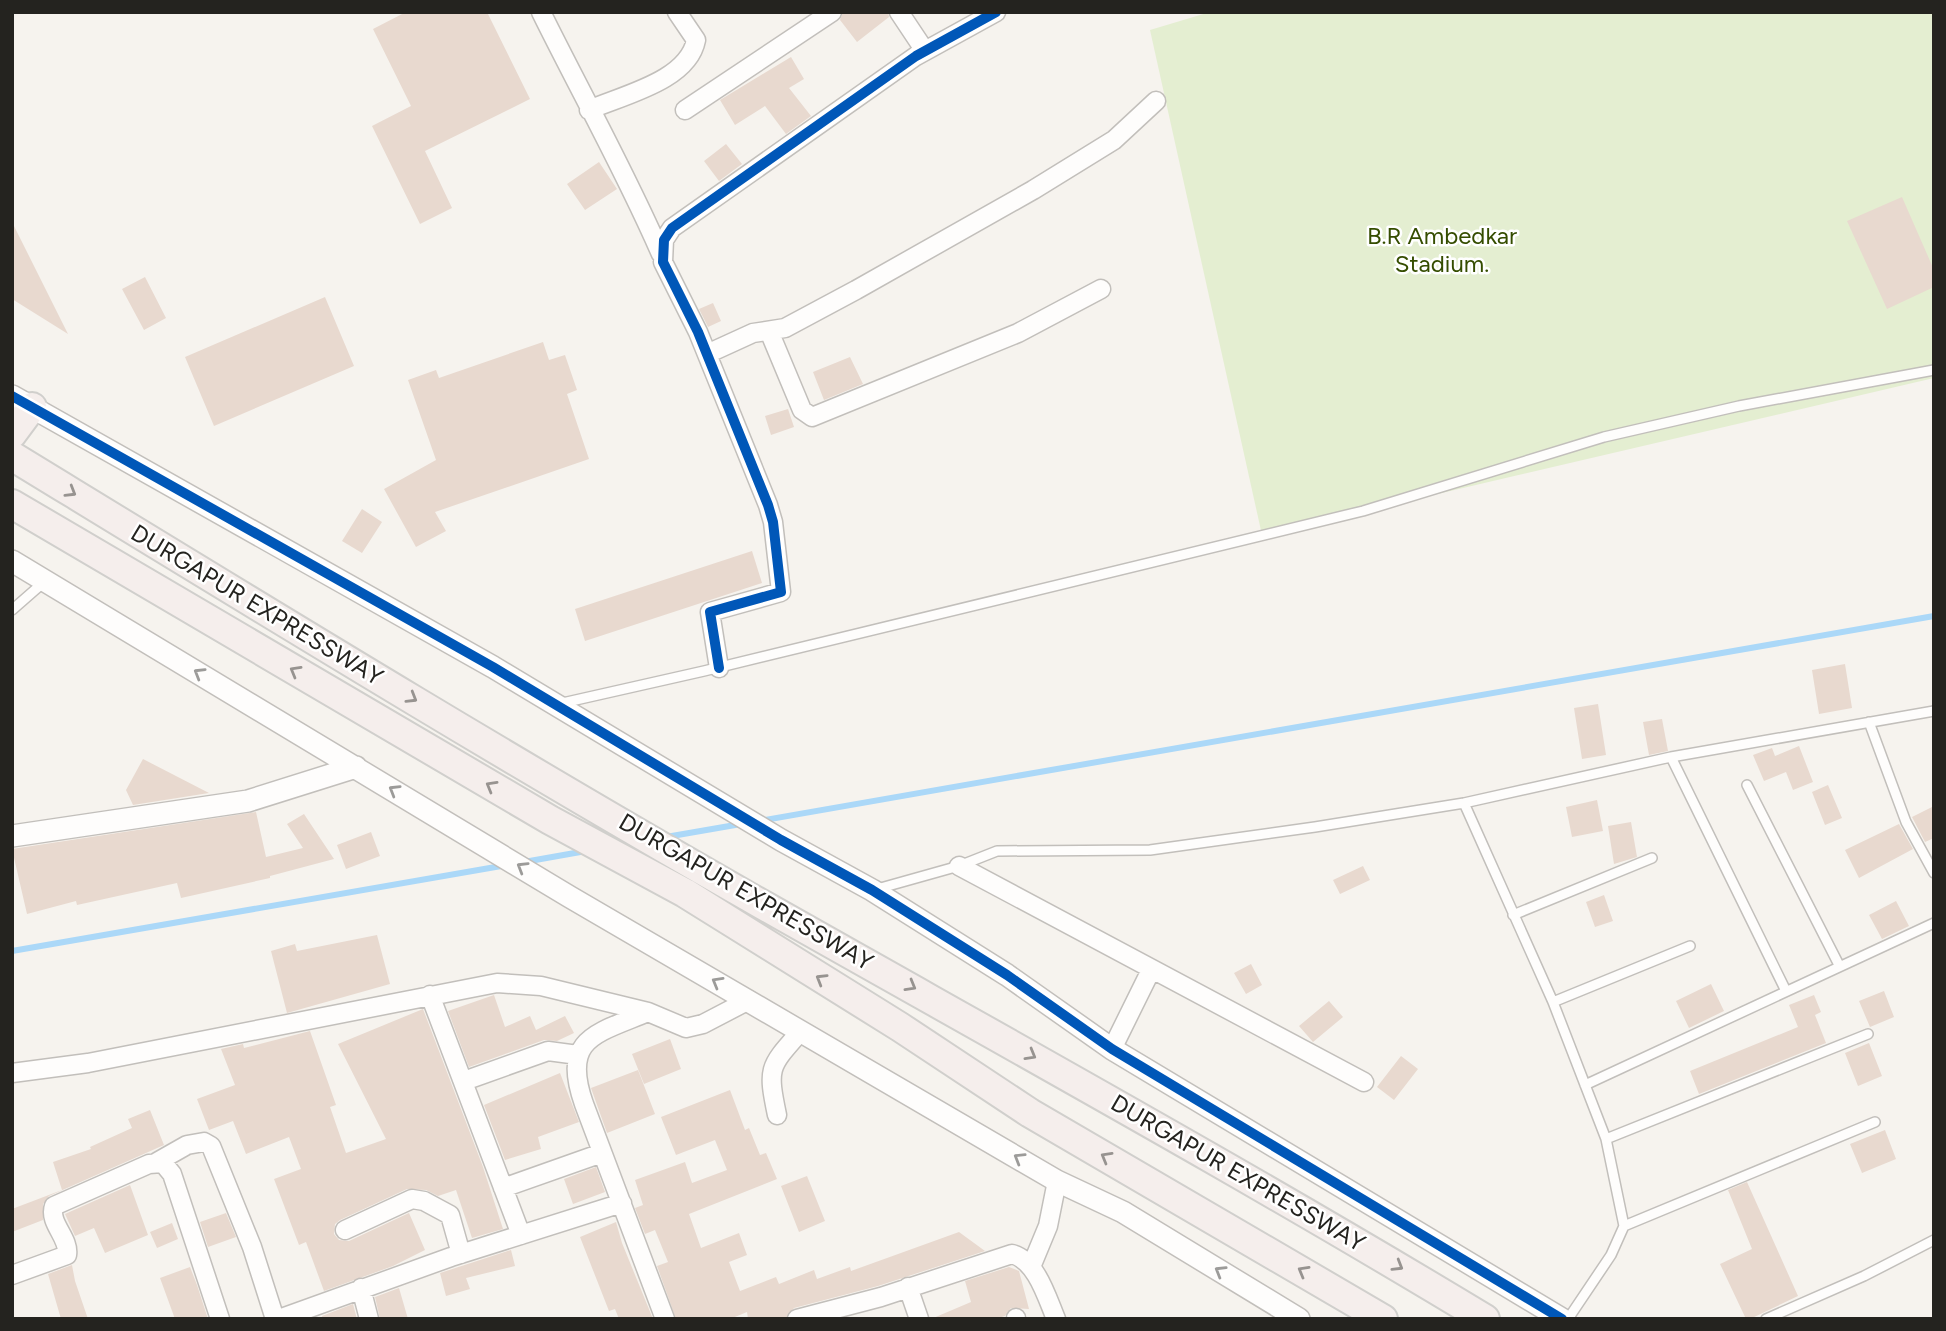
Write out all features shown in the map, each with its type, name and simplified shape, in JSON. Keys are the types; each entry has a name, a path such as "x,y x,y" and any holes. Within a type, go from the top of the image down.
{"highway":[{"path":"12,434 22,402"},
{"name":"DURGAPUR EXPRESSWAY","path":"12,456 578,796 1334,1228 1485,1319"},
{"name":"DURGAPUR EXPRESSWAY","path":"12,504 550,820 685,893 900,1027 1030,1113 1383,1319"}],"street":[{"path":"541,12 589,110 636,196 707,354 773,522 781,592 710,612 719,667"},
{"path":"589,110 676,73 687,62 693,54 696,40 677,12"},
{"path":"685,110 832,12"},
{"path":"899,12 925,51"},
{"path":"661,254 664,240 672,228 925,51 996,12"},
{"path":"707,354 740,337 785,328 803,320 1033,190 1114,140 1156,100"},
{"path":"769,331 802,411 813,417 1018,333 1101,289"},
{"path":"22,402 556,704 781,840 872,890 1007,975 1112,1049 1562,1319"},
{"path":"12,561 570,897 1057,1181 1123,1212 1299,1319"},
{"path":"12,836 248,802 356,767"},
{"path":"959,866 1364,1082"},
{"path":"1112,1049 1151,970"},
{"path":"12,1073 88,1063 430,995 511,982 541,986 648,1012 679,1026 692,1027 749,1000"},
{"path":"430,995 521,1235"},
{"path":"648,1012 593,1037 578,1055 574,1068 576,1082 602,1153 666,1319"},
{"path":"776,1115 769,1078 775,1060 801,1031"},
{"path":"464,1081 548,1051 578,1055"},
{"path":"12,1275 67,1255 67,1246 52,1215 54,1206 157,1162 187,1145 204,1142 211,1146 252,1247 277,1319 461,1254 622,1203"},
{"path":"503,1188 602,1153"},
{"path":"157,1162 168,1166 172,1174 220,1319"},
{"path":"1031,1267 1048,1226 1057,1181"},
{"path":"345,1230 405,1201 418,1199 450,1215 461,1254"},
{"path":"797,1319 908,1287 1006,1254 1020,1256 1031,1267 1056,1319"},
{"path":"908,1287 919,1319"},
{"path":"361,1288 369,1319"}],"lane":[{"path":"556,704 1363,511 1604,438 1739,406 1934,370"},
{"path":"12,610 45,581"},
{"path":"872,890 959,866 997,851 1150,849 1464,803 1671,757 1934,712"},
{"path":"1869,722 1906,821 1934,873"},
{"path":"1671,757 1785,989"},
{"path":"1747,785 1839,965"},
{"path":"1464,803 1553,1002 1606,1139 1623,1226 1611,1255 1569,1319"},
{"path":"1513,915 1652,858"},
{"path":"1585,1085 1785,989 1934,923"},
{"path":"1553,1002 1690,946"},
{"path":"1606,1139 1868,1034"},
{"path":"1623,1226 1875,1122"},
{"path":"1766,1319 1864,1276 1934,1240"}],"green space":[{"name":"B.R Ambedkar Stadium.","path":"1210,12 1934,12 1934,378 1262,535 1150,30"}],"building":[{"path":"406,12 487,12 530,99 425,151 452,208 420,224 372,126 411,106 373,29"},
{"path":"843,12 888,12 889,17 857,42 840,20"},
{"path":"791,57 804,79 789,88 811,116 786,134 765,106 735,125 720,100"},
{"path":"726,144 742,164 719,181 704,161"},
{"path":"599,162 617,189 585,210 567,184"},
{"path":"1902,197 1934,270 1934,287 1887,309 1847,221"},
{"path":"12,222 68,334 12,299"},
{"path":"145,277 166,318 144,330 122,289"},
{"path":"325,297 354,366 214,426 185,357"},
{"path":"713,303 721,321 708,327 699,309"},
{"path":"543,342 549,360 565,355 577,390 567,394 589,459 435,512 446,531 416,547 384,489 436,460 408,380 436,370 439,378"},
{"path":"850,357 863,384 824,400 813,372"},
{"path":"788,409 794,427 771,435 765,416"},
{"path":"362,509 382,522 362,553 342,541"},
{"path":"752,551 762,583 585,641 575,609"},
{"path":"1845,664 1852,708 1819,714 1812,670"},
{"path":"1598,704 1606,755 1582,759 1574,708"},
{"path":"1662,719 1668,751 1649,755 1643,722"},
{"path":"1799,746 1813,782 1793,790 1786,772 1764,781 1753,755 1772,748 1775,756"},
{"path":"143,759 209,793 133,805 126,790"},
{"path":"1828,785 1842,818 1825,825 1812,792"},
{"path":"1597,800 1603,831 1572,837 1566,807"},
{"path":"1934,806 1934,838 1925,842 1912,817"},
{"path":"256,812 266,857 303,848 287,824 304,814 334,859 270,878 181,898 177,883 77,905 76,901 27,914 12,849"},
{"path":"1631,822 1637,857 1614,864 1608,826"},
{"path":"1899,824 1913,849 1859,878 1845,850"},
{"path":"371,832 380,856 346,869 337,845"},
{"path":"1363,866 1370,880 1340,894 1333,880"},
{"path":"1604,895 1613,921 1595,927 1586,902"},
{"path":"1896,901 1909,926 1882,939 1869,915"},
{"path":"377,935 390,984 287,1013 271,951 295,944 297,951"},
{"path":"1251,964 1262,985 1246,994 1234,973"},
{"path":"1711,984 1724,1011 1689,1028 1676,1001"},
{"path":"1884,991 1894,1017 1870,1027 1859,1001"},
{"path":"494,995 505,1027 530,1016 536,1030 565,1016 574,1033 557,1041 544,1040 469,1067 448,1011"},
{"path":"1814,995 1821,1012 1815,1015 1826,1043 1699,1094 1690,1071 1798,1027 1789,1005"},
{"path":"1329,1001 1343,1017 1313,1042 1299,1026"},
{"path":"423,1009 483,1167 503,1229 472,1238 456,1190 438,1196 426,1190 407,1189 340,1220 335,1224 334,1234 339,1240 349,1241 409,1213 425,1250 393,1266 324,1291 306,1242 299,1245 274,1179 301,1169 289,1137 246,1154 233,1121 209,1130 197,1099 235,1085 221,1049 243,1044 244,1048 310,1031 336,1105 330,1107 346,1153 386,1139 338,1044"},
{"path":"670,1039 681,1069 644,1084 632,1054"},
{"path":"1869,1043 1882,1076 1858,1086 1845,1053"},
{"path":"1401,1056 1418,1069 1394,1100 1377,1087"},
{"path":"638,1070 655,1114 607,1133 591,1088"},
{"path":"560,1073 579,1122 538,1137 541,1149 505,1160 484,1105"},
{"path":"730,1090 745,1130 749,1128 760,1155 766,1153 777,1179 689,1214 701,1248 739,1233 747,1255 729,1262 740,1291 776,1277 779,1284 814,1270 817,1279 850,1267 851,1271 959,1232 985,1251 878,1286 794,1308 786,1319 748,1319 747,1312 730,1319 676,1319 657,1266 668,1262 655,1230 645,1234 635,1208 643,1205 635,1180 685,1162 692,1183 727,1170 715,1140 676,1155 661,1117"},
{"path":"150,1110 164,1145 49,1196 43,1204 43,1220 12,1232 12,1209 62,1190 53,1162 91,1149 90,1147 132,1128 128,1119"},
{"path":"1885,1130 1896,1159 1862,1173 1850,1144"},
{"path":"596,1167 605,1192 573,1204 564,1179"},
{"path":"807,1176 825,1221 799,1232 781,1186"},
{"path":"1747,1182 1798,1296 1750,1319 1746,1319 1720,1264 1752,1249 1728,1190"},
{"path":"130,1185 148,1235 105,1253 94,1228 75,1236 65,1214"},
{"path":"226,1213 236,1237 208,1247 200,1222"},
{"path":"616,1222 653,1319 619,1319 615,1309 609,1311 580,1237"},
{"path":"172,1223 178,1239 157,1248 150,1232"},
{"path":"511,1250 515,1266 466,1278 470,1289 446,1296 440,1273"},
{"path":"72,1265 88,1319 61,1319 48,1274"},
{"path":"190,1267 208,1319 175,1319 160,1278"},
{"path":"1009,1267 1019,1271 1029,1309 1011,1308 1005,1316 995,1319 931,1319 971,1302 965,1281"},
{"path":"399,1288 408,1319 380,1319 375,1297"},
{"path":"353,1304 357,1319 323,1319 322,1316"}],"waterway":[{"path":"759,821 1934,616"},
{"path":"666,837 741,824"},
{"path":"524,862 586,851"},
{"path":"12,951 507,865"}],"cycle path":[{"path":"719,668 710,612 781,592 773,522 698,332 663,262 664,240 672,228 916,56 996,12"},
{"path":"12,396 493,667 781,840 872,890 1007,975 1112,1049 1562,1319"}]}
